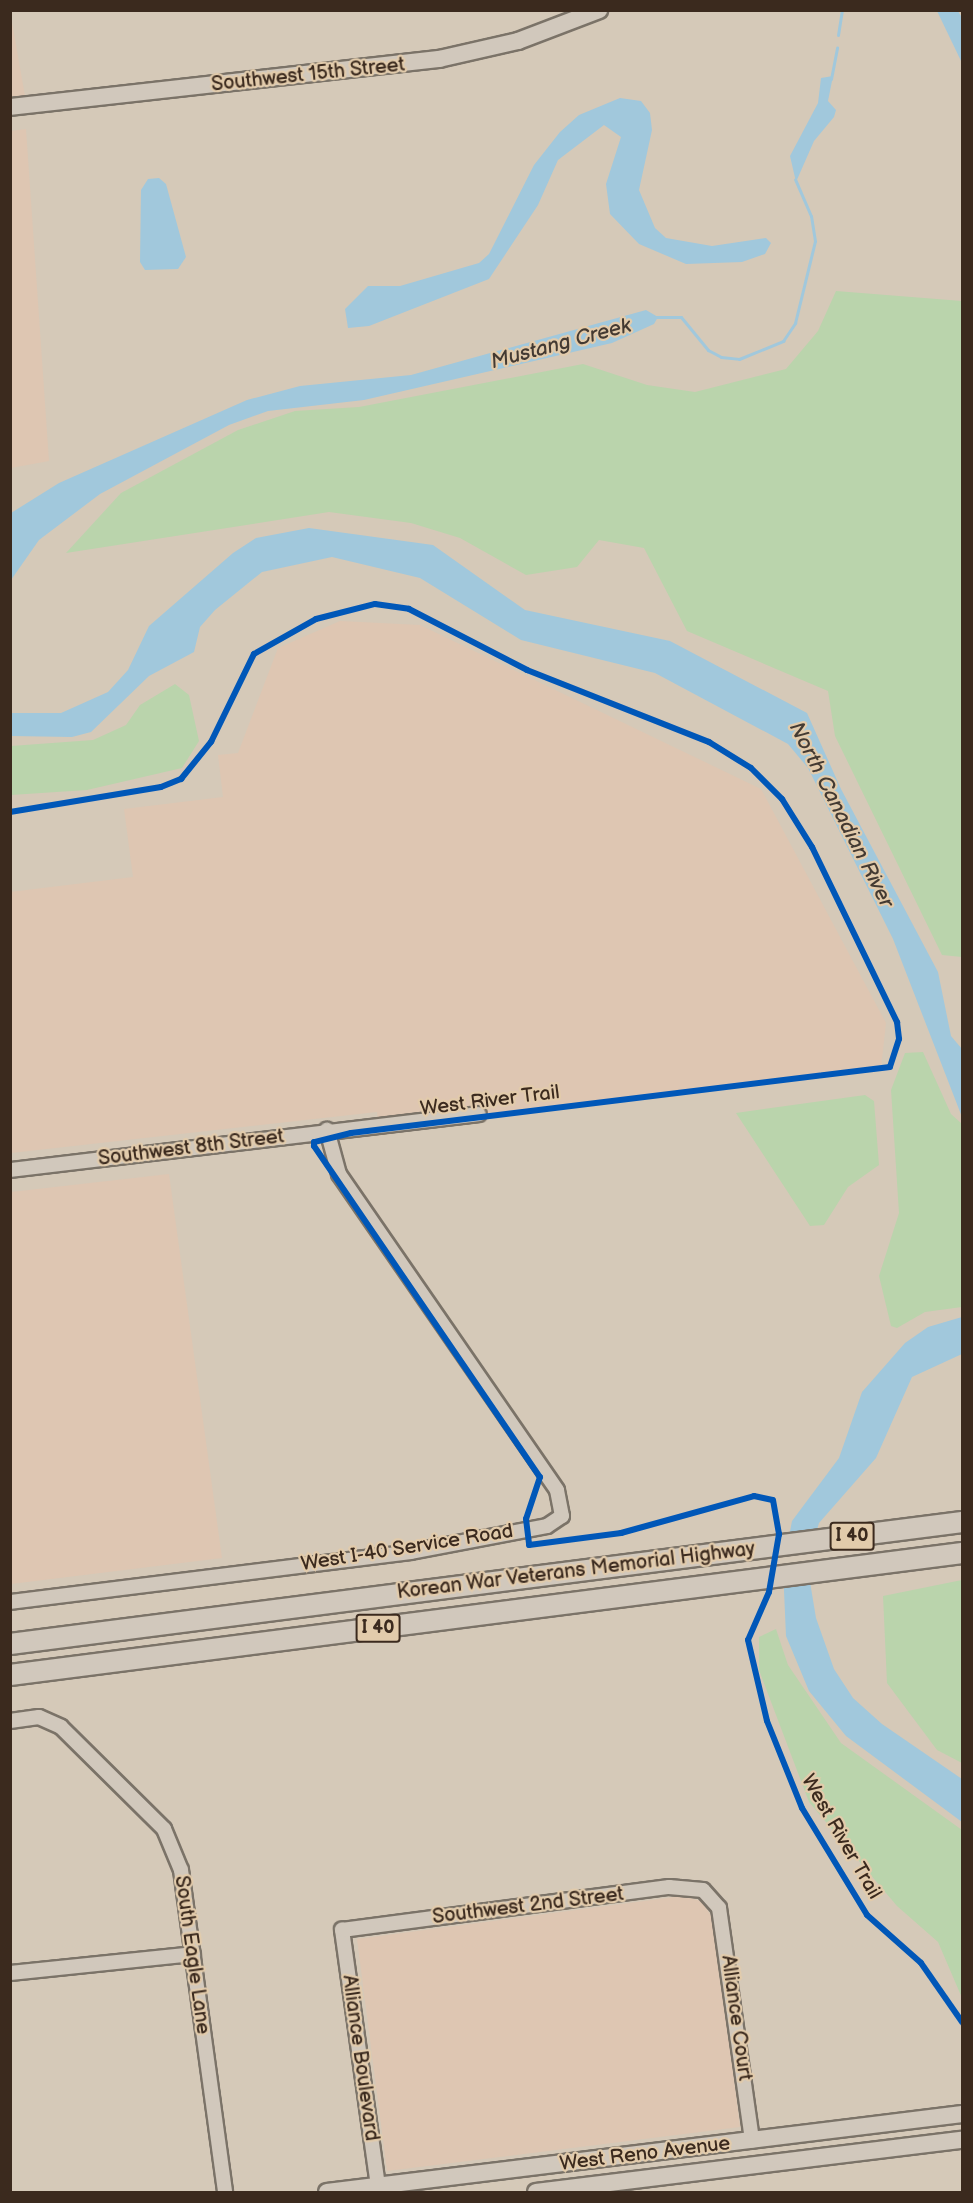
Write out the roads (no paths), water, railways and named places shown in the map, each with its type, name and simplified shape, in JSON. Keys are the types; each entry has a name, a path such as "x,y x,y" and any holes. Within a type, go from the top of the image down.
{"highway":[{"name":"Korean War Veterans Memorial Highway","path":"10,1644 963,1522"},
{"name":"Korean War Veterans Memorial Highway","path":"10,1675 963,1553"}],"main road":[{"name":"Southwest 15th Street","path":"10,107 439,59 518,41 599,10"},
{"name":"West Reno Avenue","path":"327,2193 963,2114"},
{"name":"West Reno Avenue","path":"536,2193 963,2140"},
{"path":"734,2143 737,2168"}],"street":[{"name":"Southwest 8th Street","path":"10,1170 327,1130 479,1114"},
{"name":"West I-40 Service Road","path":"10,1602 410,1552 547,1526 561,1516 557,1490 339,1174 327,1130"},
{"name":"South Eagle Lane","path":"10,1721 39,1717 61,1727 164,1829 181,1870 225,2193"},
{"name":"Southwest 2nd Street","path":"342,1930 669,1887 693,1887 712,1897"},
{"name":"Alliance Court","path":"712,1897 724,1926 752,2141"},
{"name":"Alliance Boulevard","path":"342,1930 378,2186"},
{"path":"10,1973 193,1954"}],"water":[{"path":"937,11 958,11 962,18 962,63"},
{"path":"833,76 828,101 836,110 834,117 814,141 796,182 790,156 818,103 821,78"},
{"path":"620,98 641,101 650,113 652,130 639,190 655,228 666,238 712,246 766,238 771,243 765,254 742,262 686,264 639,244 610,214 606,184 621,137 604,125 558,160 538,205 489,279 369,326 348,328 345,309 368,286 400,286 479,263 489,254 534,165 560,132 579,115"},
{"path":"159,178 166,184 186,257 178,269 145,270 140,262 141,190 148,179"},
{"path":"646,310 658,317 654,324 612,343 364,400 268,411 229,425 100,494 39,540 11,580 11,513 59,483 247,400 300,386 411,375"},
{"name":"North Canadian River","path":"309,528 433,545 525,610 670,641 807,713 841,789 938,972 951,1036 962,1049 962,1117 893,939 808,768 788,744 655,673 521,640 420,578 332,557 262,572 215,610 200,627 194,652 149,676 91,732 72,737 11,736 11,713 61,713 108,692 128,670 149,626 233,553 256,538"},
{"path":"962,1317 962,1354 912,1377 876,1458 819,1523 807,1564 816,1618 834,1669 853,1698 882,1724 962,1779 962,1822 846,1736 809,1691 786,1636 783,1568 792,1521 839,1458 862,1392 905,1343 928,1327"}],"waterway":[{"name":"Mustang Creek","path":"838,35 842,10"},
{"name":"Mustang Creek","path":"831,79 837,48"},
{"name":"Mustang Creek","path":"655,317 681,317 708,350 721,357 739,359 783,341 795,323 815,241 811,216 795,179"}]}
